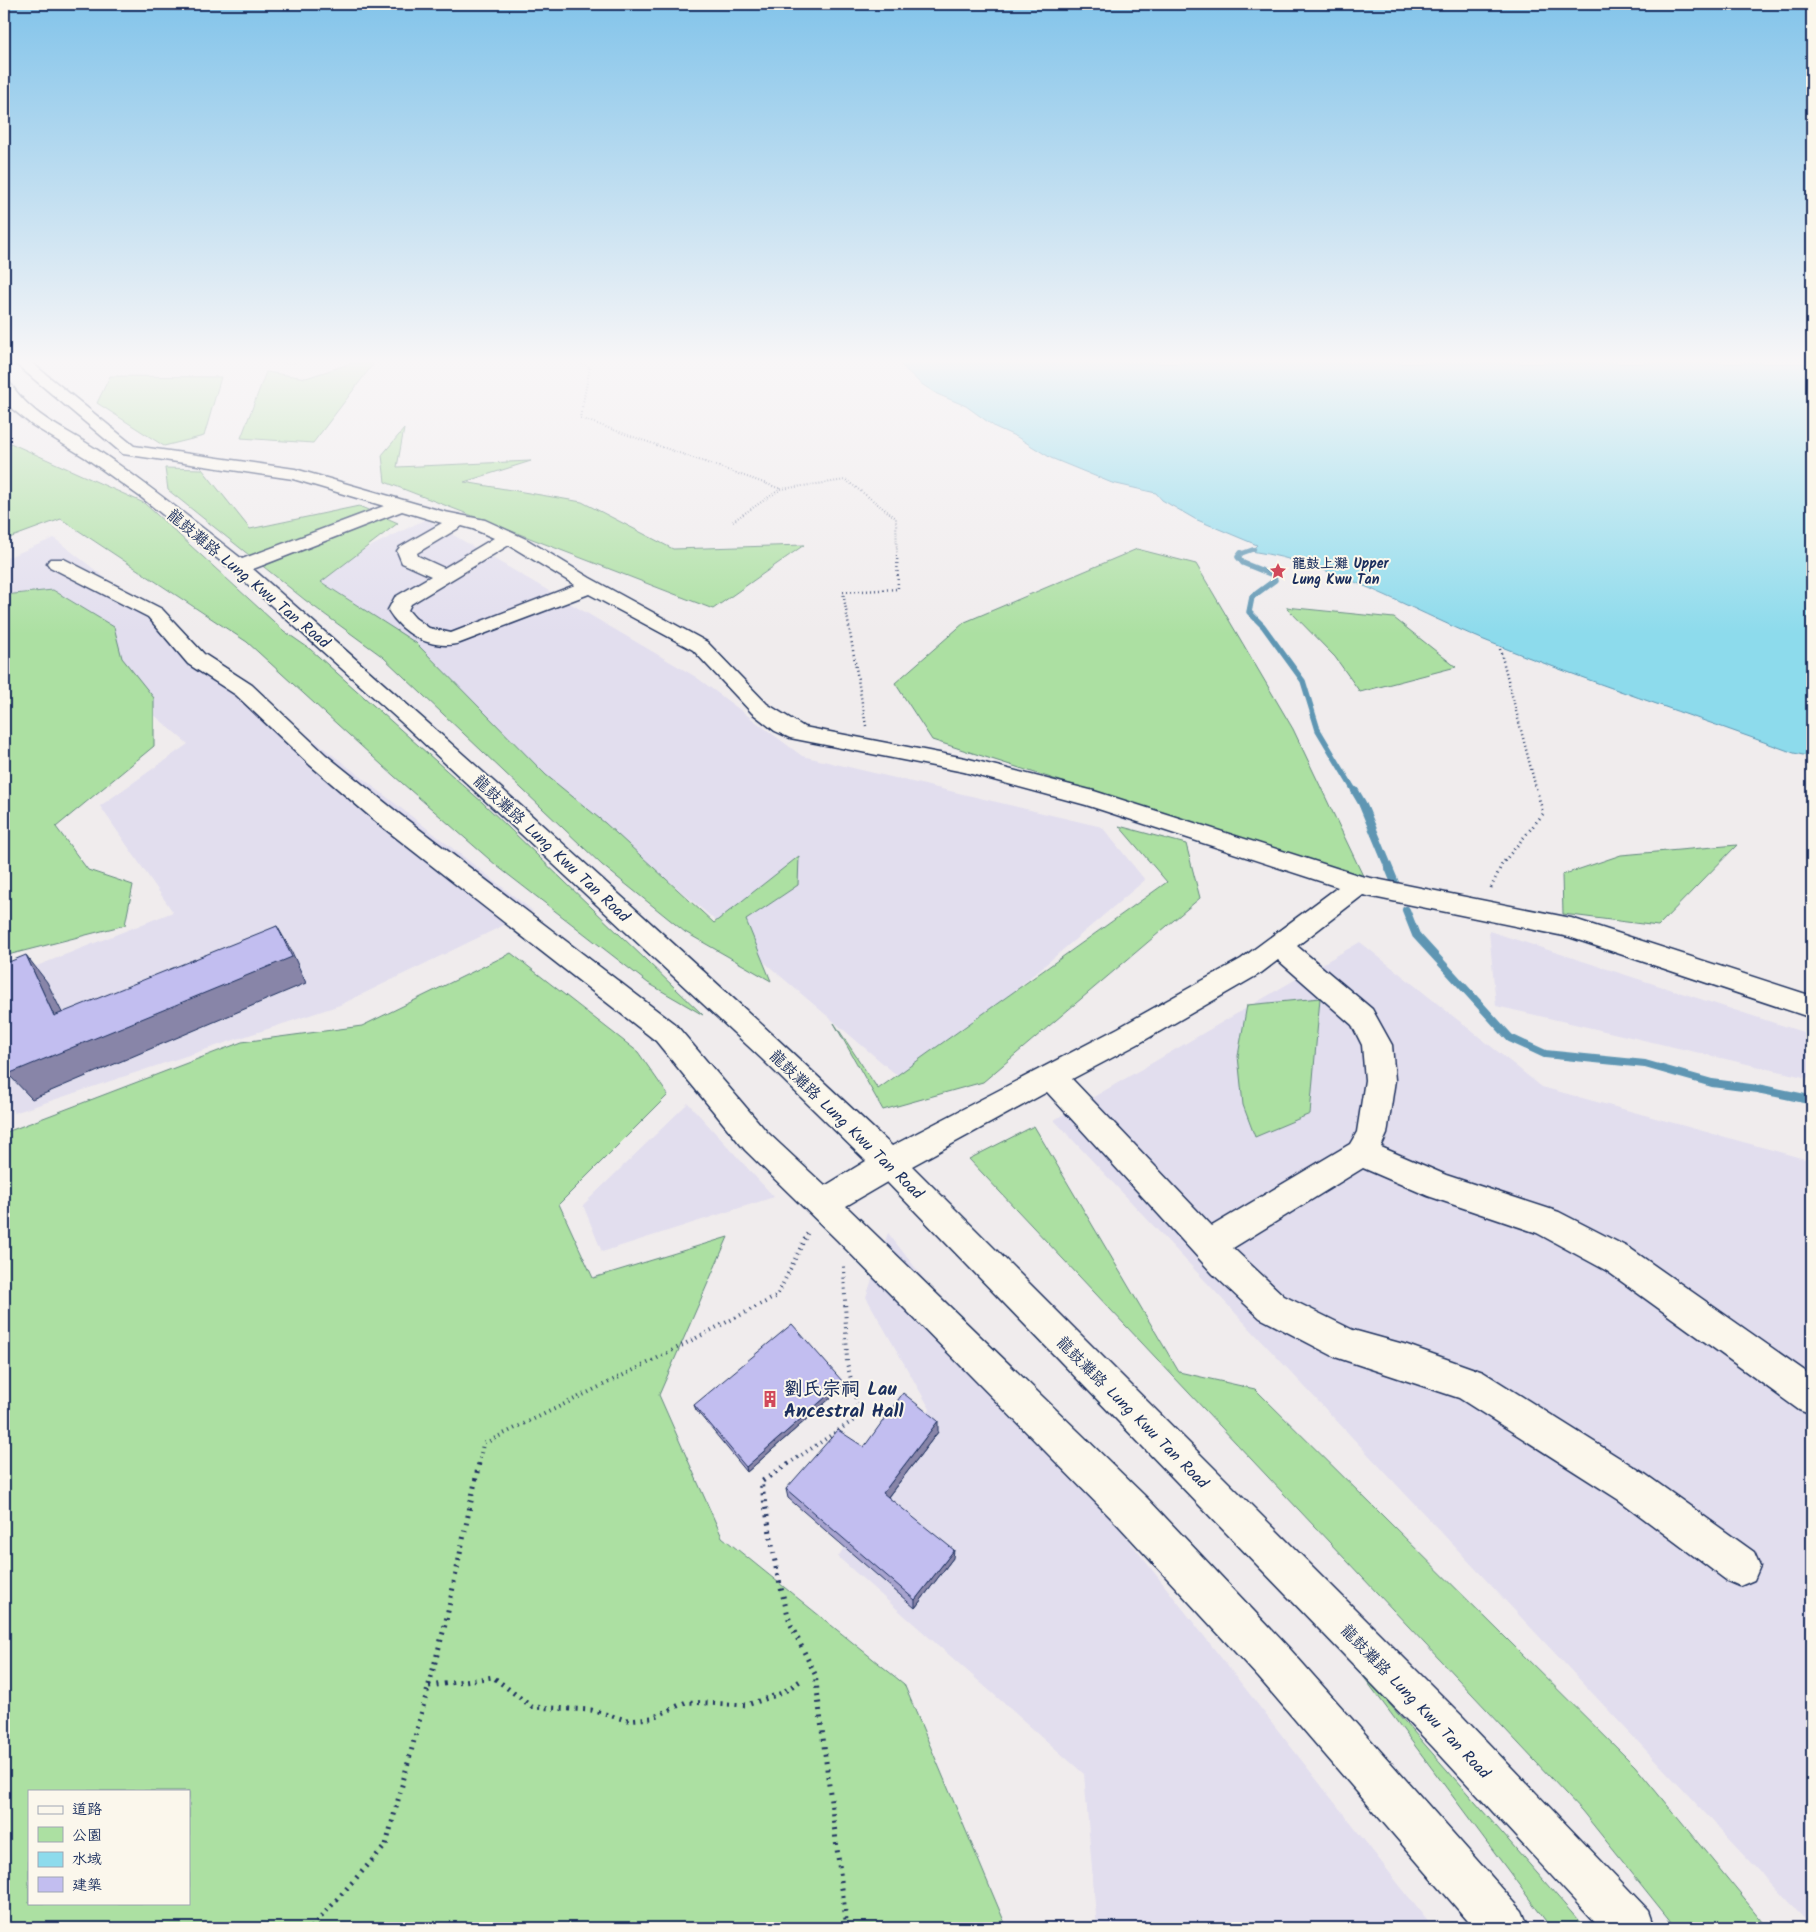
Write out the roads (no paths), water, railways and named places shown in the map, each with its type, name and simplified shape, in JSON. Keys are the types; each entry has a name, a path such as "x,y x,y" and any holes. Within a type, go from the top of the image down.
{"street":[{"name":"龍鼓灘路 Lung Kwu Tan Road","path":"91,453 148,494 240,567 445,749 772,1050 889,1164 1448,1732 1632,1928"},
{"path":"151,453 295,474 402,505 478,524 508,538 710,654 765,716 778,725 798,733 965,765 1075,794 1359,885 1571,928 1812,1007"},
{"path":"240,567 402,505"},
{"path":"445,576 409,559 407,551 460,520"},
{"path":"508,538 402,601 398,610 404,620 434,638 442,640 461,638 590,586"},
{"path":"57,563 156,613 196,659 244,690 318,760 389,819 666,1033 756,1141 849,1230 1133,1512 1274,1663 1505,1928"},
{"path":"822,1204 935,1136 1128,1036 1251,966 1359,885"},
{"path":"1208,1245 1361,1153 1372,1134 1380,1080 1377,1045 1362,1017 1278,945"},
{"path":"1050,1076 1208,1245 1272,1307 1347,1345 1407,1362 1470,1384 1632,1488 1740,1566"},
{"path":"1361,1153 1438,1186 1547,1222 1619,1260 1812,1397"}],"water":[{"path":"1043,453 1812,453 1812,757 1794,753 1522,655 1455,628 1341,576 1282,557 1251,551 1257,545 1195,519 1162,500 1156,493 1112,483"}],"waterway":[{"path":"1240,554 1254,549"},
{"path":"1240,554 1238,557 1243,563 1273,575 1275,580 1252,597 1249,612 1263,626 1303,681 1318,730 1355,792"},
{"path":"1355,791 1362,803 1398,890"},
{"path":"1406,910 1416,935 1510,1038 1545,1054 1645,1064 1712,1083 1763,1090"},
{"path":"1763,1090 1812,1100"}],"place":[{"name":"龍鼓上灘 Upper Lung Kwu Tan","path":"1278,571"},
{"name":"劉氏宗祠 Lau Ancestral Hall","path":"770,1399"}]}
